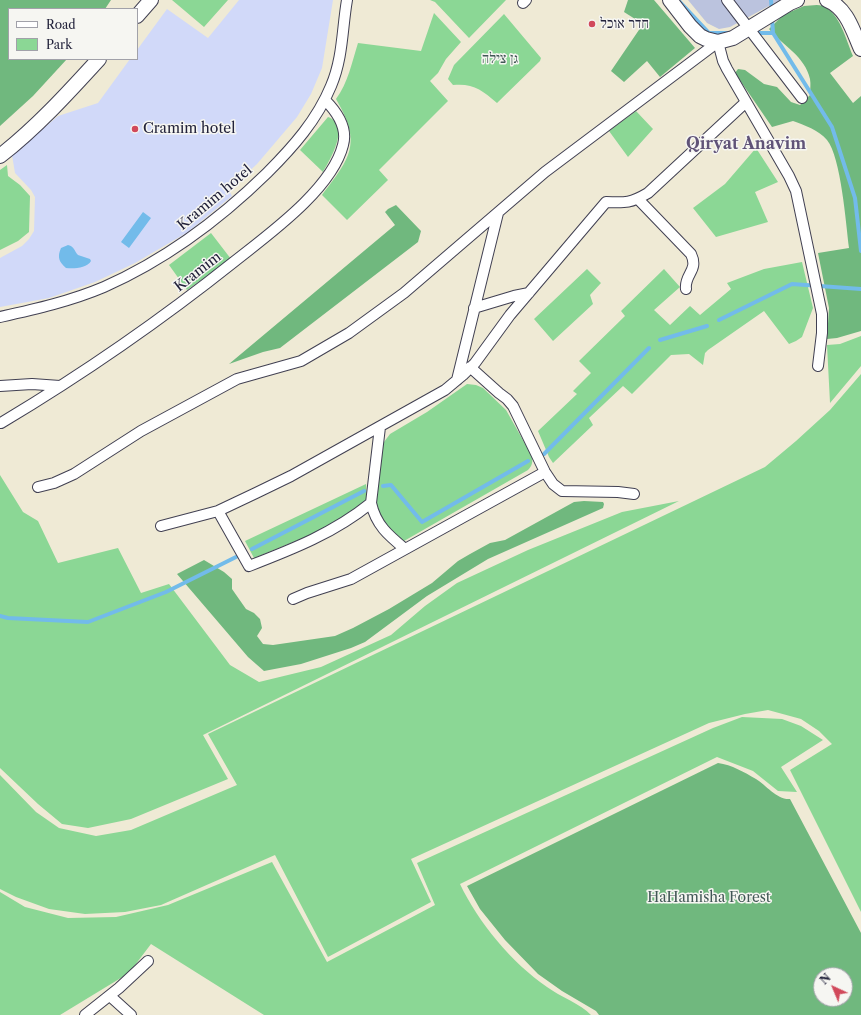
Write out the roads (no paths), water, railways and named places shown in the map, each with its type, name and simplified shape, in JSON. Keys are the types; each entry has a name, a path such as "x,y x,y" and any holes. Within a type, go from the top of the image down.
{"main road":[{"path":"138,15 151,0"},
{"path":"670,0 690,26 700,36 711,42 718,42 733,38 797,0"},
{"path":"829,0 845,15 861,49"},
{"path":"0,156 70,91 98,60"}],"street":[{"name":"Kramim hotel","path":"0,317 57,304 104,287 141,268 194,235 230,207 276,164 305,130 325,100 340,61 347,0"},
{"path":"727,0 802,98"},
{"path":"38,487 54,483 74,474 141,431 237,379 301,361 349,333 404,293 545,172 718,42 722,60 789,176 796,191 822,314 822,333 818,366"},
{"name":"Kramim","path":"1,423 60,386 133,337 267,236 310,197 333,167 341,152 344,141 344,130 341,120 325,100"},
{"path":"161,526 218,511 291,476 445,390 470,367 510,315 606,202 625,203 638,199 648,193 746,102"},
{"path":"638,199 691,254 694,261 693,267 685,284 686,289"},
{"path":"457,380 498,213"},
{"path":"474,308 529,293"},
{"path":"470,367 513,406 545,472 553,484 562,491 618,492 634,494"},
{"path":"0,386 32,384 60,386"},
{"path":"380,426 371,502 374,514 381,527 405,549"},
{"path":"293,600 307,592 352,579 545,472"},
{"path":"218,511 249,566 313,541 356,515 371,502"},
{"path":"85,1015 110,996 148,961"},
{"path":"110,996 131,1015"}],"water":[{"path":"143,212 151,218 129,248 121,242"},
{"path":"68,245 73,248 78,255 90,259 91,261 83,267 66,268 60,261 59,254 61,248"}],"waterway":[{"path":"771,0 772,12"},
{"path":"680,2 709,33 729,33"},
{"path":"772,18 773,33"},
{"path":"754,33 773,33 832,127 855,198 861,251"},
{"path":"719,320 792,284 861,289"},
{"path":"660,340 707,326"},
{"path":"544,454 649,348"},
{"path":"383,486 391,485 422,522 528,461"},
{"path":"252,549 364,491"},
{"path":"0,616 8,618 88,622 166,592 236,557"}],"place":[{"name":"חדר אוכל","path":"592,24"},
{"name":"Cramim hotel","path":"135,129"}],"district":[{"name":"Qiryat Anavim","path":"746,144"}],"park label":[{"name":"גן צילה","path":"500,59"},
{"name":"HaHamisha Forest","path":"709,898"}]}
